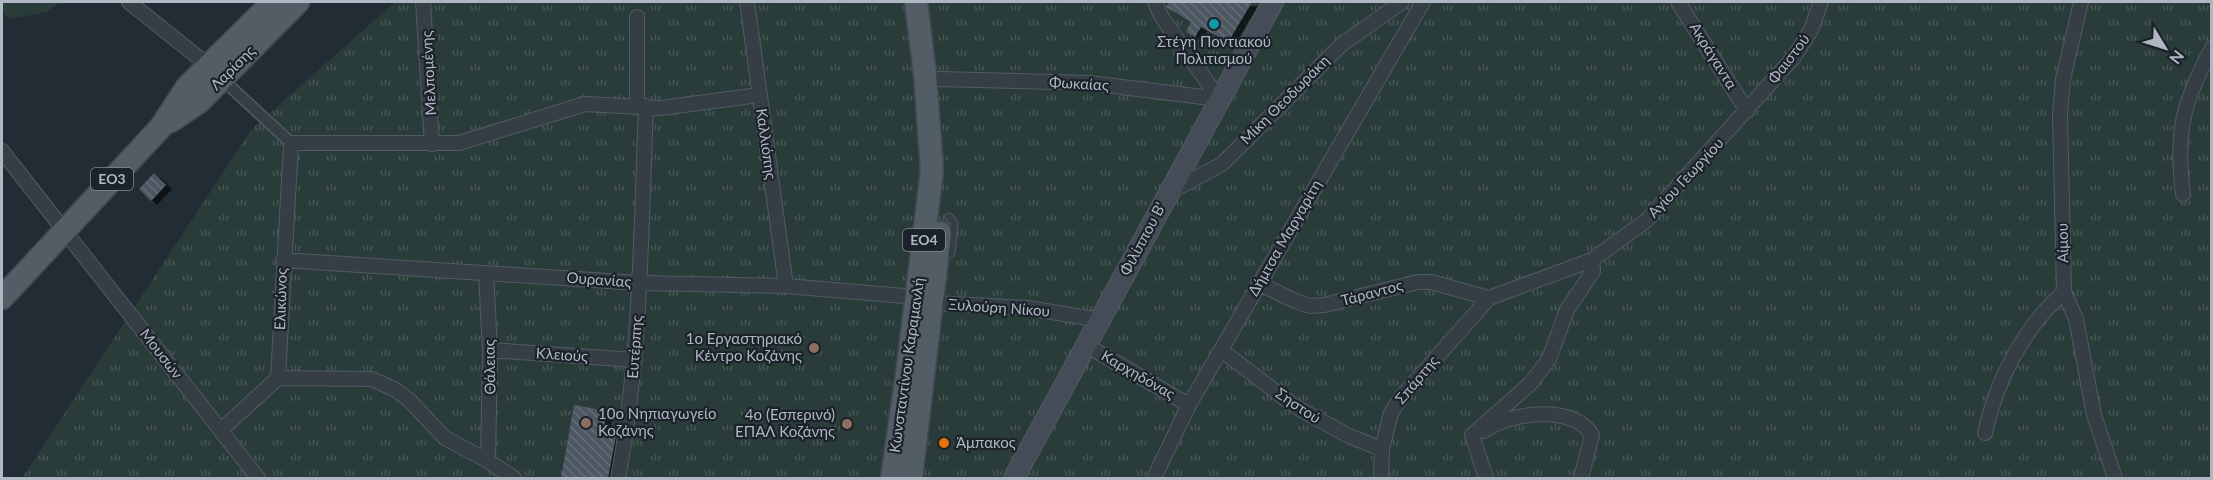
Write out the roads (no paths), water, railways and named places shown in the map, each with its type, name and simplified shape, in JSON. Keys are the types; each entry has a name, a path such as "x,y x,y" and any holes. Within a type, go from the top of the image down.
{"main road":[{"name":"Λαρίσης","path":"63,232 161,127 199,102 216,72 273,2"},
{"name":"Λαρίσης","path":"216,72 298,2"},
{"name":"Κωνσταντίνου Καραμανλή","path":"911,478 925,300 932,170 925,74 916,2"},
{"name":"Κωνσταντίνου Καραμανλή","path":"892,478 945,189 944,130 928,2"},
{"name":"Φιλίππου Β'","path":"1014,478 1273,2"},
{"name":"ΕΟ3","path":"2,298 63,232"}],"street":[{"path":"129,2 216,72 291,143 432,144 476,139 577,106 685,106 759,95"},
{"name":"Μελπομένης","path":"423,2 432,144"},
{"name":"Καλλιόπης","path":"747,2 786,286"},
{"path":"1155,2 1161,16 1219,99"},
{"name":"Μίκη Θεοδωράκη","path":"1167,194 1222,164 1341,45 1402,2"},
{"name":"Δήμτσα Μαργαρίτη","path":"1154,478 1189,405 1423,2"},
{"name":"Ακράγαντα","path":"1678,2 1747,111"},
{"name":"Φαιστού","path":"1747,111 1802,45 1811,30 1821,2"},
{"name":"Αίμου","path":"2081,2 2062,79 2060,114 2064,292 2076,319 2094,415 2115,478"},
{"name":"Ευτέρπης","path":"618,478 631,405 639,283 641,106 637,17"},
{"path":"2183,194 2178,150 2180,126 2194,82 2211,48"},
{"name":"Φωκαίας","path":"938,79 1089,83 1219,99"},
{"name":"Αγίου Γεωργίου","path":"1489,298 1592,260 1647,220 1747,111"},
{"name":"Ελικώνος","path":"278,378 291,143"},
{"name":"Μουσών","path":"2,151 63,232 258,478"},
{"name":"Ουρανίας","path":"283,260 639,283 786,286 925,300"},
{"path":"1486,478 1473,440 1473,432 1530,384 1549,359 1567,310 1593,271 1592,260"},
{"name":"Θάλειας","path":"486,273 490,350 488,461"},
{"name":"Τάραντος","path":"1258,283 1310,306 1324,305 1418,282 1431,282 1489,298"},
{"path":"1985,433 1991,404 2006,370 2046,307 2064,292"},
{"name":"Σπάρτης","path":"1381,478 1382,449 1391,413 1403,395 1489,298"},
{"name":"Ξυλούρη Νίκου","path":"925,300 1028,308 1100,320"},
{"name":"Καρχηδόνας","path":"1086,345 1189,405"},
{"name":"Κλειούς","path":"490,350 635,360"},
{"name":"Σηστού","path":"1221,350 1296,407 1349,436 1382,449"},
{"path":"221,430 278,378 372,379 383,383 410,401 445,438 514,478"},
{"path":"1473,440 1494,424 1547,414 1562,414 1586,424 1592,435 1581,478"}],"lane":[{"path":"945,257 951,253 954,223 949,217"}],"place":[{"name":"Στέγη Ποντιακού Πολιτισμού","path":"1214,24"},
{"name":"1ο Εργαστηριακό Κέντρο Κοζάνης","path":"814,348"},
{"name":"10ο Νηπιαγωγείο Κοζάνης","path":"586,423"},
{"name":"4ο (Εσπερινό) ΕΠΑΛ Κοζάνης","path":"847,424"},
{"name":"Άμπακος","path":"944,443"}]}
